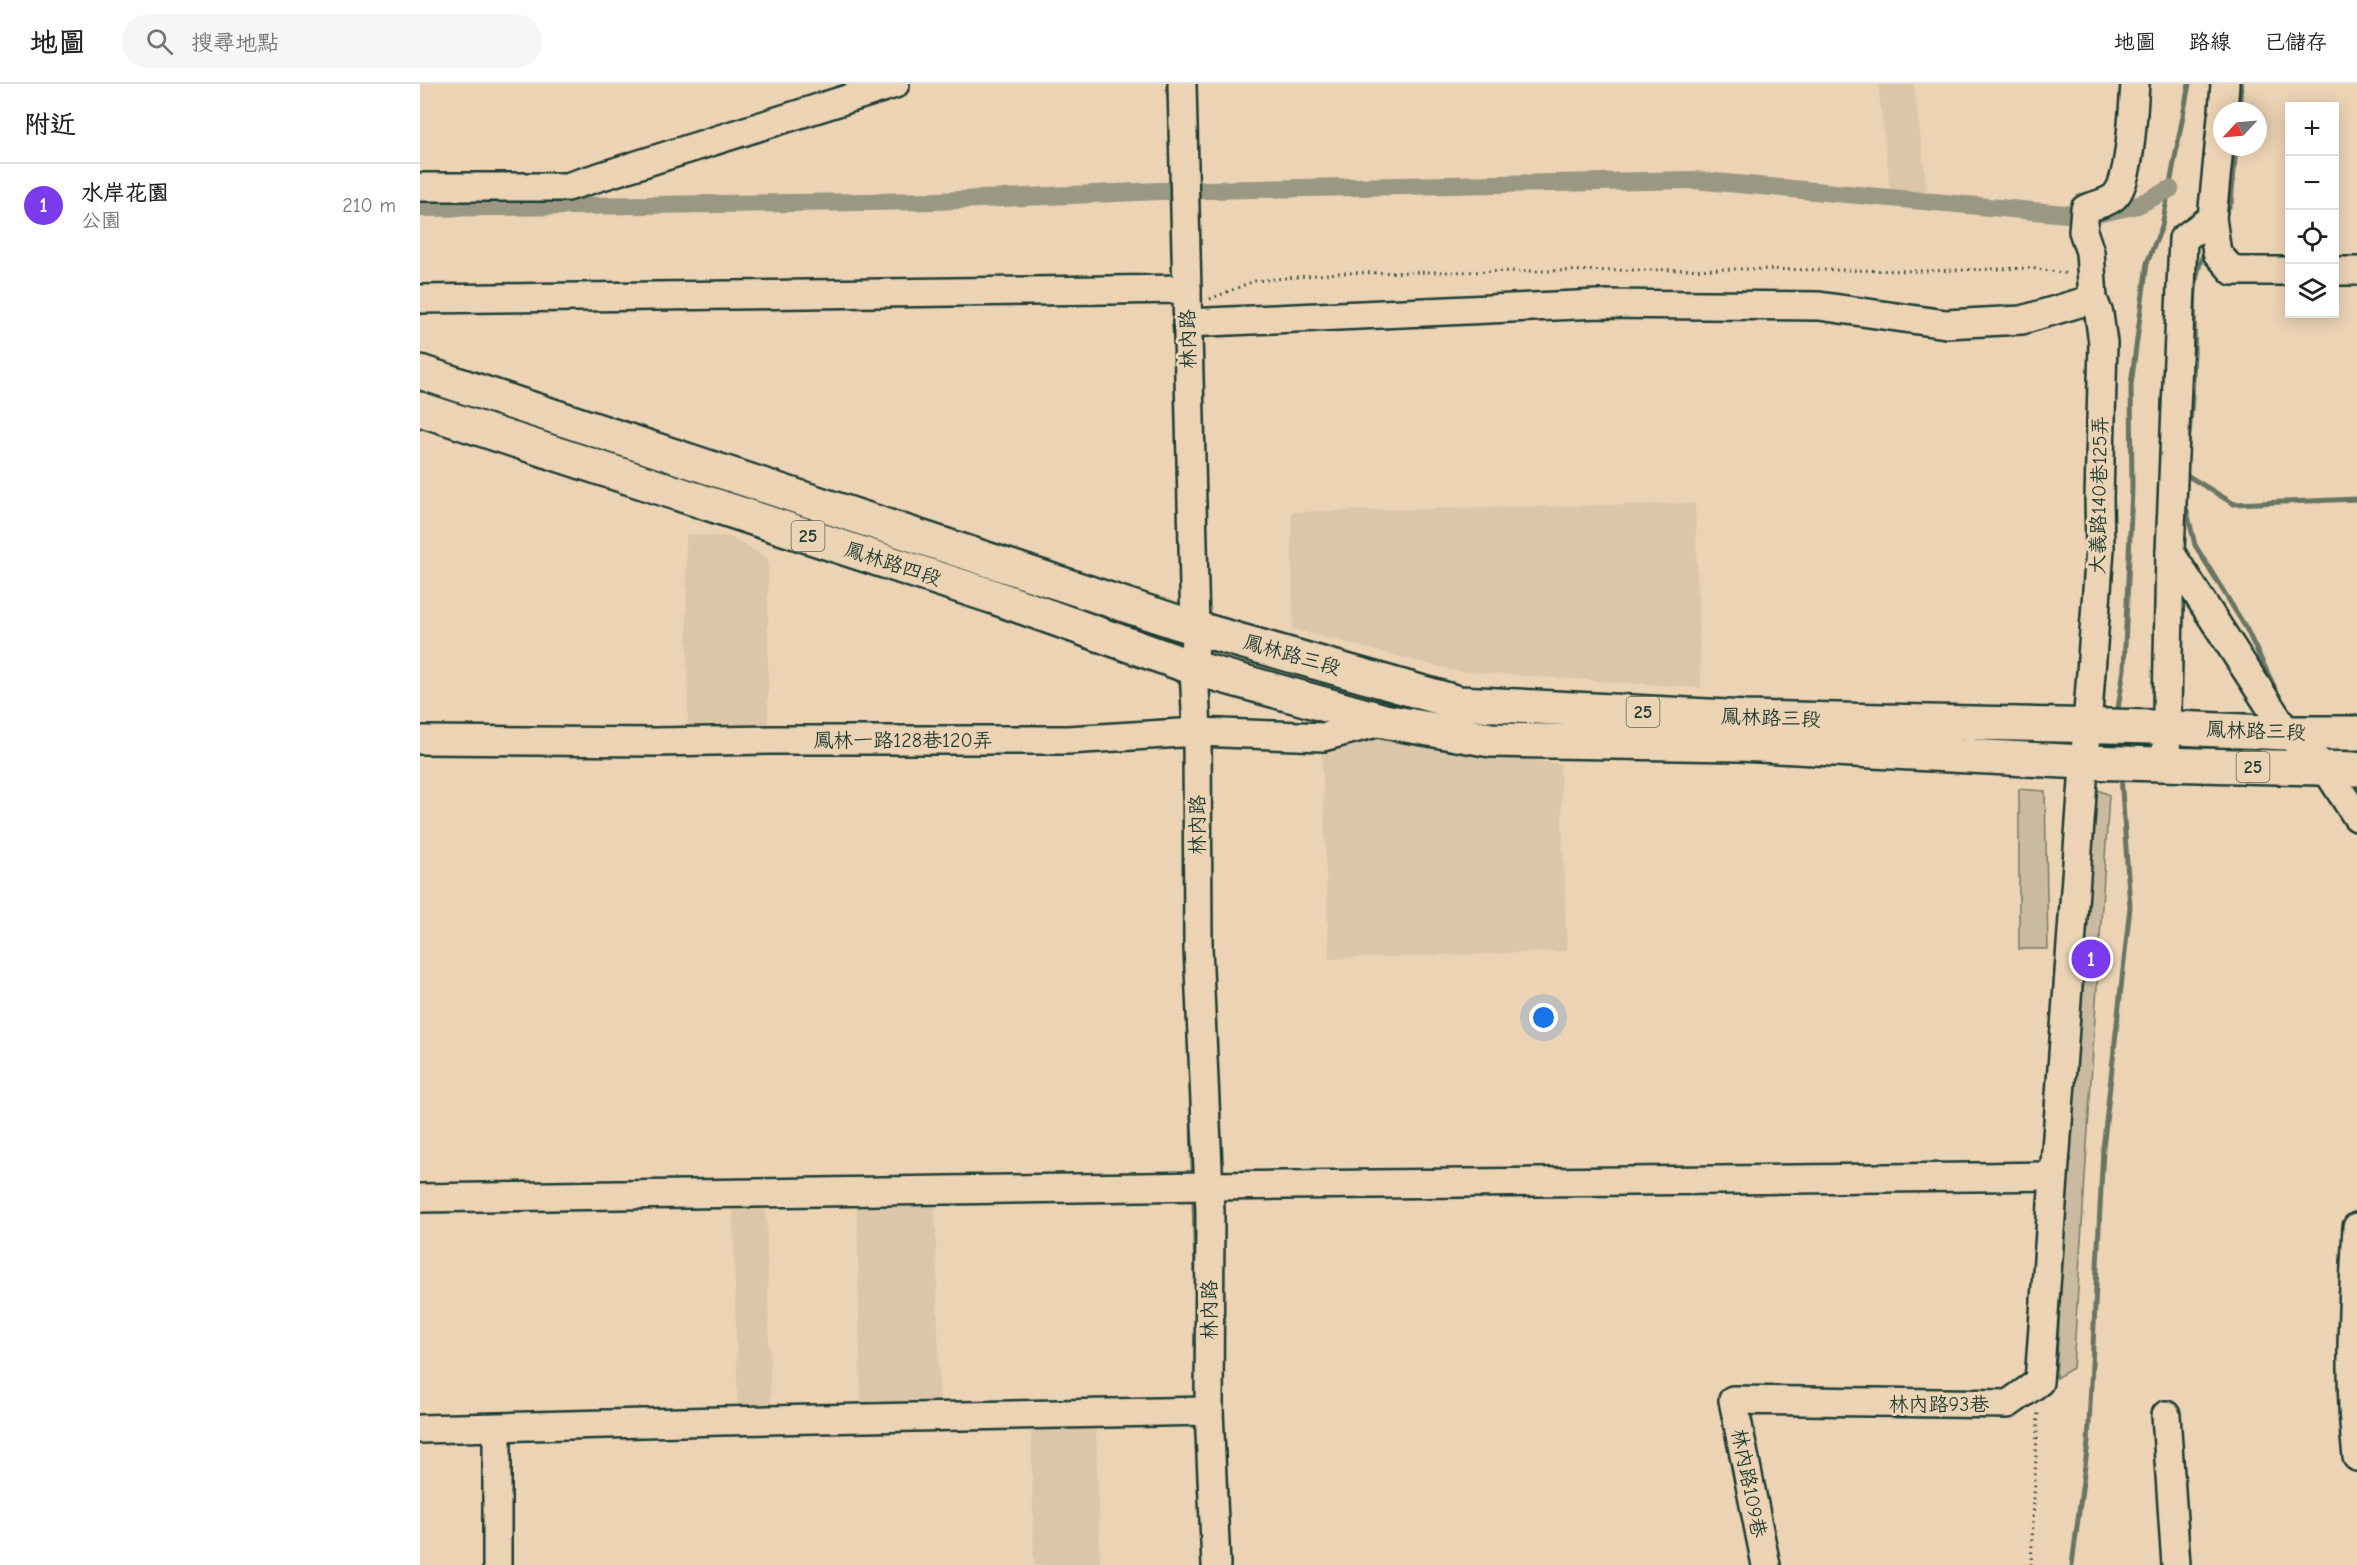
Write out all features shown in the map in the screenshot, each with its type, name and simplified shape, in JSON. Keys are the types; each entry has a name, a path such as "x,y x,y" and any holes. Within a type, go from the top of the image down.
{"main road":[{"name":"鳳林路四段","path":"420,372 1195,628"},
{"name":"鳳林路四段","path":"420,409 994,597 1194,668"},
{"name":"鳳林路三段","path":"1195,628 1459,703 1746,718 2357,733"},
{"name":"鳳林路三段","path":"1194,668 1384,721 1491,740 1739,744 2089,762 2341,769"}],"street":[{"path":"420,187 567,187 895,84"},
{"name":"林內路","path":"1182,84 1197,732 1198,947 1208,1186 1209,1411 1216,1565"},
{"name":"大義路140巷125弄","path":"2053,1176 2094,726 2100,549 2098,498 2103,343 2084,220 2116,195 2124,180 2135,84"},
{"path":"2224,102 2225,84"},
{"path":"2219,156 2213,229 2217,253 2233,271 2285,271"},
{"path":"2158,763 2170,552 2183,239 2213,229"},
{"path":"2339,271 2357,271"},
{"path":"420,299 1187,306 1598,304 1819,306 1946,324 2022,320 2093,286"},
{"path":"2170,552 2287,733 2341,769 2357,818"},
{"name":"鳳林一路128巷120弄","path":"420,740 654,742 1068,740 1197,732 1323,736 1384,721"},
{"path":"420,1197 2053,1176 2039,1382"},
{"path":"2357,1227 2352,1317 2352,1409 2357,1456"},
{"name":"林內路93巷","path":"1732,1400 2008,1404 2039,1382"},
{"name":"林內路109巷","path":"1732,1400 1766,1565"},
{"path":"420,1429 733,1420 1209,1411"},
{"path":"2166,1415 2176,1565"},
{"path":"496,1428 497,1565"}],"path":[{"path":"1187,306 1254,281 1338,273 1745,269 1924,271 2031,268 2060,274 2093,286"},
{"path":"2031,1565 2039,1382"}],"shaded area":[{"path":"1878,84 1914,84 1927,190 1891,194"},
{"path":"1695,503 1701,688 1455,671 1293,629 1291,512"},
{"path":"686,534 730,537 768,558 768,733 688,734"},
{"path":"1321,728 1560,764 1567,951 1329,959"},
{"path":"2019,789 2045,791 2048,949 2019,949"},
{"path":"2096,789 2109,795 2073,1368 2056,1378 2070,1122"},
{"path":"935,1203 940,1415 861,1416 857,1205"},
{"path":"766,1206 771,1418 738,1419 733,1207"},
{"path":"1096,1428 1100,1565 1034,1565 1031,1429"}],"waterway":[{"path":"2117,715 2124,669 2132,489 2131,385 2147,263 2162,226 2189,84"},
{"path":"2240,102 2241,84"},
{"path":"2223,218 2231,203 2235,156"},
{"path":"420,208 936,201 1160,191 1693,180 2088,216 2138,205 2170,189"},
{"path":"2187,455 2196,285 2201,259 2207,247"},
{"path":"2185,474 2234,504 2357,499"},
{"path":"2184,499 2195,545 2246,628 2274,686"},
{"path":"2072,1565 2088,1443 2103,1149 2130,907 2121,775"},
{"path":"1192,1114 1193,1170"},
{"path":"1194,1202 1196,1274"}],"place":[{"name":"水岸花園","path":"2091,959"}]}
